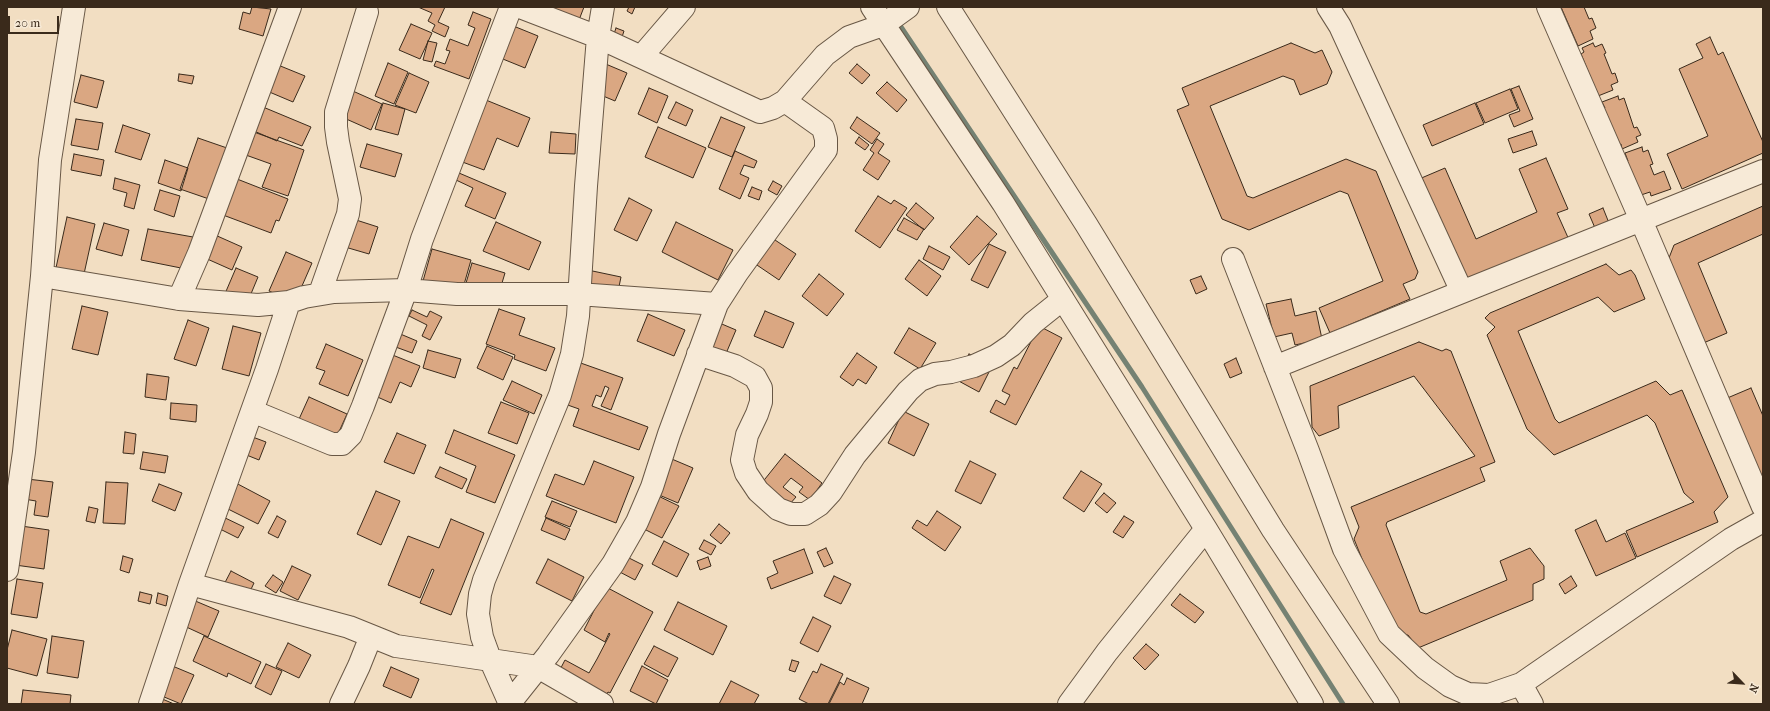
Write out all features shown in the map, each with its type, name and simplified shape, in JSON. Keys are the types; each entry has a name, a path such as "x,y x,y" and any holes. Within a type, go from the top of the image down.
{"street":[{"path":"7,570 24,452 42,276 50,160 74,7"},
{"path":"179,299 199,253 290,7"},
{"path":"252,411 332,444 338,445 346,441 363,406 406,290 422,240 511,7"},
{"path":"520,7 598,37 760,112 773,108 785,101 825,55 877,16 908,7"},
{"path":"604,7 598,37 578,294 578,316 572,354 560,395 484,580 480,594 478,614 482,637 490,659 510,703 574,621 613,564 637,522 652,487 669,434 717,304 768,229 826,150 826,139 823,128 785,101"},
{"path":"641,57 684,7"},
{"path":"948,7 1086,224 1273,530 1388,704"},
{"path":"1328,7 1340,26 1462,292"},
{"path":"1548,7 1641,220 1763,507"},
{"path":"320,293 348,214 350,199 338,142 336,112 364,9"},
{"path":"877,16 1003,202 1206,529 1312,704"},
{"path":"1275,367 1763,171"},
{"path":"1233,259 1308,451 1344,549 1389,634 1425,668 1450,686 1468,694 1489,695 1521,684 1731,539 1763,521"},
{"path":"42,276 179,299 258,305 289,302 320,293 406,290 457,294 578,294 717,304"},
{"path":"698,354 735,366 755,377 761,388 760,402 757,414 747,435 742,460 746,473 758,491 778,510 791,514 805,514 819,505 831,492 855,455 908,391 920,380 935,374 951,372 974,366 996,356 1012,345 1033,323 1063,299"},
{"path":"150,704 190,584 289,302"},
{"path":"1069,704 1112,646 1206,529"},
{"path":"190,584 349,627 396,646 538,667 602,704"},
{"path":"341,704 371,636"},
{"path":"1521,684 1532,704"}],"building":[{"path":"252,7 271,9 263,36 239,29 243,12 250,14"},
{"path":"418,7 445,7 438,22 449,27 445,37 432,31 435,25 428,21 432,13"},
{"path":"546,7 584,7 574,33"},
{"path":"629,7 635,7 632,14 627,11"},
{"path":"1561,7 1584,7 1589,19 1592,18 1596,28 1590,31 1593,39 1578,46"},
{"path":"473,12 491,19 469,79 434,66 436,61 445,64 450,51 446,50 450,39 468,46 475,28 468,25"},
{"path":"506,23 538,36 525,68 493,55"},
{"path":"411,24 432,33 420,59 399,50"},
{"path":"616,28 624,31 621,40 613,37"},
{"path":"1710,37 1718,55 1723,52 1763,142 1763,153 1682,189 1667,154 1708,136 1679,69 1703,58 1696,44"},
{"path":"428,41 437,43 432,62 423,60"},
{"path":"1291,43 1315,53 1322,50 1332,72 1327,84 1300,95 1294,80 1283,76 1210,106 1247,196 1253,198 1346,159 1376,171 1418,272 1415,279 1403,284 1410,299 1330,333 1319,308 1383,281 1348,194 1340,191 1249,230 1222,219 1177,110 1189,105 1182,88"},
{"path":"1593,43 1595,47 1602,44 1606,53 1604,54 1612,74 1615,73 1618,82 1611,85 1613,90 1598,96 1581,54 1584,52 1582,48"},
{"path":"601,62 627,73 615,101 596,93"},
{"path":"388,63 408,72 394,104 375,96"},
{"path":"857,64 870,75 862,84 849,73"},
{"path":"278,65 305,76 293,102 267,91"},
{"path":"409,73 429,82 416,113 395,105"},
{"path":"179,74 194,76 192,84 178,81"},
{"path":"81,75 104,81 97,108 74,102"},
{"path":"887,82 907,100 897,112 876,93"},
{"path":"1519,86 1533,119 1514,127 1509,115 1520,111 1511,89"},
{"path":"346,88 382,104 371,130 335,114"},
{"path":"649,88 668,96 657,123 638,114"},
{"path":"1510,89 1518,109 1485,123 1476,103"},
{"path":"1618,96 1619,100 1624,98 1634,128 1637,127 1641,135 1636,137 1638,142 1622,149 1621,144 1618,145 1602,109 1605,108 1602,102"},
{"path":"481,98 530,118 518,147 497,138 484,170 457,160"},
{"path":"676,102 693,110 686,126 668,118"},
{"path":"383,103 405,109 398,135 375,129"},
{"path":"1475,103 1484,124 1432,146 1423,125"},
{"path":"263,107 311,127 302,146 279,137 277,141 254,131"},
{"path":"721,117 745,127 732,157 708,147"},
{"path":"857,117 880,133 872,144 850,128"},
{"path":"76,119 103,123 98,150 71,145"},
{"path":"123,125 150,134 141,160 115,152"},
{"path":"658,127 706,148 693,178 645,157"},
{"path":"251,131 304,150 288,196 262,187 271,164 243,154"},
{"path":"1532,131 1537,145 1513,153 1508,139"},
{"path":"551,132 576,134 575,154 549,153"},
{"path":"859,137 869,145 865,150 855,143"},
{"path":"198,138 227,148 209,199 180,189"},
{"path":"877,139 884,144 878,153 890,161 878,180 863,170 874,153 870,150"},
{"path":"367,144 402,154 395,177 360,167"},
{"path":"1642,147 1643,152 1648,150 1653,164 1650,165 1654,175 1664,171 1671,189 1651,196 1650,192 1641,195 1625,162 1628,161 1625,153"},
{"path":"735,151 757,161 754,168 744,165 740,174 749,178 740,199 719,189"},
{"path":"74,154 104,160 101,176 71,170"},
{"path":"1546,158 1568,209 1557,213 1570,242 1452,294 1405,185 1445,168 1476,239 1537,212 1519,169"},
{"path":"165,160 188,168 181,191 158,183"},
{"path":"459,173 506,193 495,219 465,206 473,188 456,180"},
{"path":"115,178 140,185 134,209 124,206 127,193 113,189"},
{"path":"237,179 288,199 279,221 276,220 271,233 223,215"},
{"path":"773,181 782,186 777,195 768,190"},
{"path":"752,187 762,191 759,200 748,196"},
{"path":"160,190 180,196 174,217 154,210"},
{"path":"878,196 891,204 894,200 907,208 880,248 855,231"},
{"path":"629,198 652,210 637,241 614,230"},
{"path":"916,203 934,218 924,230 906,215"},
{"path":"1763,206 1763,234 1698,263 1727,333 1701,344 1667,263 1674,245"},
{"path":"1603,208 1609,223 1595,228 1589,214"},
{"path":"977,216 997,234 969,265 950,247"},
{"path":"67,217 95,224 82,283 54,277"},
{"path":"904,218 924,229 917,240 897,230"},
{"path":"353,219 378,227 369,254 345,247"},
{"path":"496,222 541,242 529,270 483,251"},
{"path":"676,222 733,250 718,280 662,252"},
{"path":"104,223 129,230 122,256 96,249"},
{"path":"148,229 193,237 186,269 141,260"},
{"path":"215,235 242,247 232,270 205,258"},
{"path":"769,236 796,254 779,280 751,261"},
{"path":"989,244 1006,252 988,288 971,280"},
{"path":"929,246 950,257 943,270 923,259"},
{"path":"432,249 471,260 461,295 423,281"},
{"path":"286,252 312,263 295,302 269,291"},
{"path":"919,260 941,276 927,296 905,279"},
{"path":"472,263 505,273 496,303 463,293"},
{"path":"1606,264 1619,275 1631,270 1635,275 1645,299 1614,312 1598,297 1518,331 1555,419 1559,423 1656,381 1670,395 1682,390 1728,497 1714,512 1718,522 1637,557 1626,531 1694,502 1684,493 1655,423 1647,415 1554,455 1527,429 1487,335 1495,327 1485,318 1490,313"},
{"path":"236,268 258,277 243,313 221,303"},
{"path":"583,269 621,277 616,301 578,293"},
{"path":"819,274 844,294 827,316 802,296"},
{"path":"1201,276 1207,289 1196,294 1190,280"},
{"path":"1291,299 1295,316 1316,311 1322,339 1295,345 1292,333 1274,337 1266,304"},
{"path":"82,306 108,312 98,355 72,349"},
{"path":"499,309 525,318 519,335 555,348 546,371 514,359 515,355 486,344"},
{"path":"412,310 427,317 430,311 442,317 430,340 422,336 427,325 409,316"},
{"path":"765,311 794,323 783,348 754,336"},
{"path":"648,314 685,330 674,356 637,341"},
{"path":"710,319 736,330 719,370 693,359"},
{"path":"188,320 209,328 196,366 174,359"},
{"path":"233,326 261,333 249,376 222,369"},
{"path":"1039,326 1062,338 1016,425 990,412 996,400 1005,405 1010,395 1002,391 1014,367 1017,369"},
{"path":"909,328 936,343 920,369 894,353"},
{"path":"398,333 417,341 412,353 393,346"},
{"path":"1419,342 1442,351 1446,349 1451,351 1495,462 1480,468 1485,481 1387,522 1386,525 1420,612 1426,614 1507,580 1500,561 1530,548 1544,566 1544,579 1533,584 1533,600 1418,648 1408,635 1393,636 1354,539 1359,527 1351,507 1475,456 1414,376 1338,406 1339,428 1319,436 1312,427 1310,386"},
{"path":"326,344 363,360 348,396 319,384 325,371 316,368"},
{"path":"487,346 513,357 503,380 477,368"},
{"path":"428,350 461,359 455,378 423,368"},
{"path":"857,353 877,367 866,384 858,379 853,386 840,377"},
{"path":"390,354 420,366 411,387 400,382 391,403 373,395"},
{"path":"969,354 992,366 979,392 955,379"},
{"path":"1236,358 1242,373 1230,378 1224,364"},
{"path":"575,361 623,378 611,410 601,406 609,388 605,386 601,397 596,395 592,406 648,427 639,450 573,426 579,409 562,403"},
{"path":"147,374 169,377 166,400 145,397"},
{"path":"512,381 542,395 534,414 503,400"},
{"path":"1751,388 1763,416 1763,482 1725,399"},
{"path":"309,397 347,414 333,445 295,428"},
{"path":"501,402 529,413 517,444 488,433"},
{"path":"171,403 197,405 196,422 170,419"},
{"path":"903,411 929,424 914,456 888,443"},
{"path":"454,430 515,455 495,503 466,492 476,466 445,453"},
{"path":"125,432 136,434 134,454 123,453"},
{"path":"397,433 426,445 414,474 384,462"},
{"path":"250,436 266,442 259,460 244,454"},
{"path":"143,452 168,456 165,473 140,469"},
{"path":"785,454 822,483 810,500 799,492 803,487 791,478 783,487 796,497 789,505 761,484"},
{"path":"667,457 693,468 678,503 652,492"},
{"path":"594,461 634,477 616,523 546,496 555,474 584,485"},
{"path":"970,461 996,474 981,504 955,491"},
{"path":"440,467 467,479 462,489 435,477"},
{"path":"1081,471 1102,484 1084,512 1063,498"},
{"path":"27,479 53,482 48,517 34,515 36,501 24,499"},
{"path":"106,482 128,483 125,524 103,523"},
{"path":"234,482 270,501 258,524 222,506"},
{"path":"159,484 182,493 175,511 152,501"},
{"path":"376,491 400,501 381,545 357,534"},
{"path":"652,493 679,506 662,538 636,525"},
{"path":"1104,493 1116,503 1107,513 1095,503"},
{"path":"552,501 577,511 570,527 545,517"},
{"path":"89,507 98,509 95,523 86,521"},
{"path":"937,511 961,527 945,551 912,528 917,520 927,526"},
{"path":"219,515 244,527 238,538 214,526"},
{"path":"277,516 286,521 278,538 268,533"},
{"path":"1124,516 1134,522 1123,538 1113,532"},
{"path":"546,518 570,529 565,540 541,530"},
{"path":"451,519 484,533 451,615 420,603 434,570 432,569 420,598 388,585 408,536 439,548"},
{"path":"1596,520 1606,542 1625,533 1636,558 1596,576 1575,530"},
{"path":"719,524 730,533 721,544 710,535"},
{"path":"21,526 49,530 44,569 15,565"},
{"path":"704,540 716,546 711,555 699,549"},
{"path":"664,541 689,554 677,577 652,564"},
{"path":"826,548 833,563 824,567 817,552"},
{"path":"804,549 813,573 771,589 767,578 778,573 773,561"},
{"path":"623,555 643,565 635,580 616,570"},
{"path":"123,556 133,559 129,573 120,570"},
{"path":"708,557 711,566 700,570 697,561"},
{"path":"548,559 584,577 572,601 536,583"},
{"path":"292,566 311,575 298,600 280,591"},
{"path":"231,571 254,583 243,606 219,594"},
{"path":"273,575 283,582 276,593 265,586"},
{"path":"834,576 851,584 841,604 824,596"},
{"path":"1571,576 1577,586 1565,594 1559,584"},
{"path":"17,579 43,583 37,618 11,614"},
{"path":"606,587 653,612 610,693 608,692 601,704 554,681 565,660 589,673 597,659 610,634 609,633 605,642 584,630"},
{"path":"140,592 152,595 150,604 138,601"},
{"path":"158,593 168,596 166,606 156,603"},
{"path":"1180,594 1204,612 1195,623 1171,605"},
{"path":"193,600 219,611 208,637 182,625"},
{"path":"678,602 727,626 713,655 664,630"},
{"path":"813,617 831,626 818,652 800,643"},
{"path":"12,630 47,639 37,676 7,668 7,650"},
{"path":"52,636 84,641 78,678 47,673"},
{"path":"204,636 261,662 251,684 228,673 227,677 193,661"},
{"path":"288,643 311,655 299,678 276,667"},
{"path":"1146,644 1159,655 1145,670 1133,658"},
{"path":"654,646 678,658 668,677 644,664"},
{"path":"792,660 799,662 795,672 789,670"},
{"path":"266,664 282,671 271,695 255,687"},
{"path":"821,664 843,674 828,704 809,704 799,699 813,671 817,673"},
{"path":"170,665 194,675 181,704 157,694"},
{"path":"642,666 668,680 656,704 630,691"},
{"path":"391,667 419,679 411,698 383,686"},
{"path":"847,678 869,688 862,704 829,704 840,682 844,685"},
{"path":"731,681 759,695 754,704 719,704"},
{"path":"23,690 71,695 70,704 21,704"},
{"path":"160,698 174,704 157,704"}],"waterway":[{"path":"897,21 1142,387 1343,704"}]}
